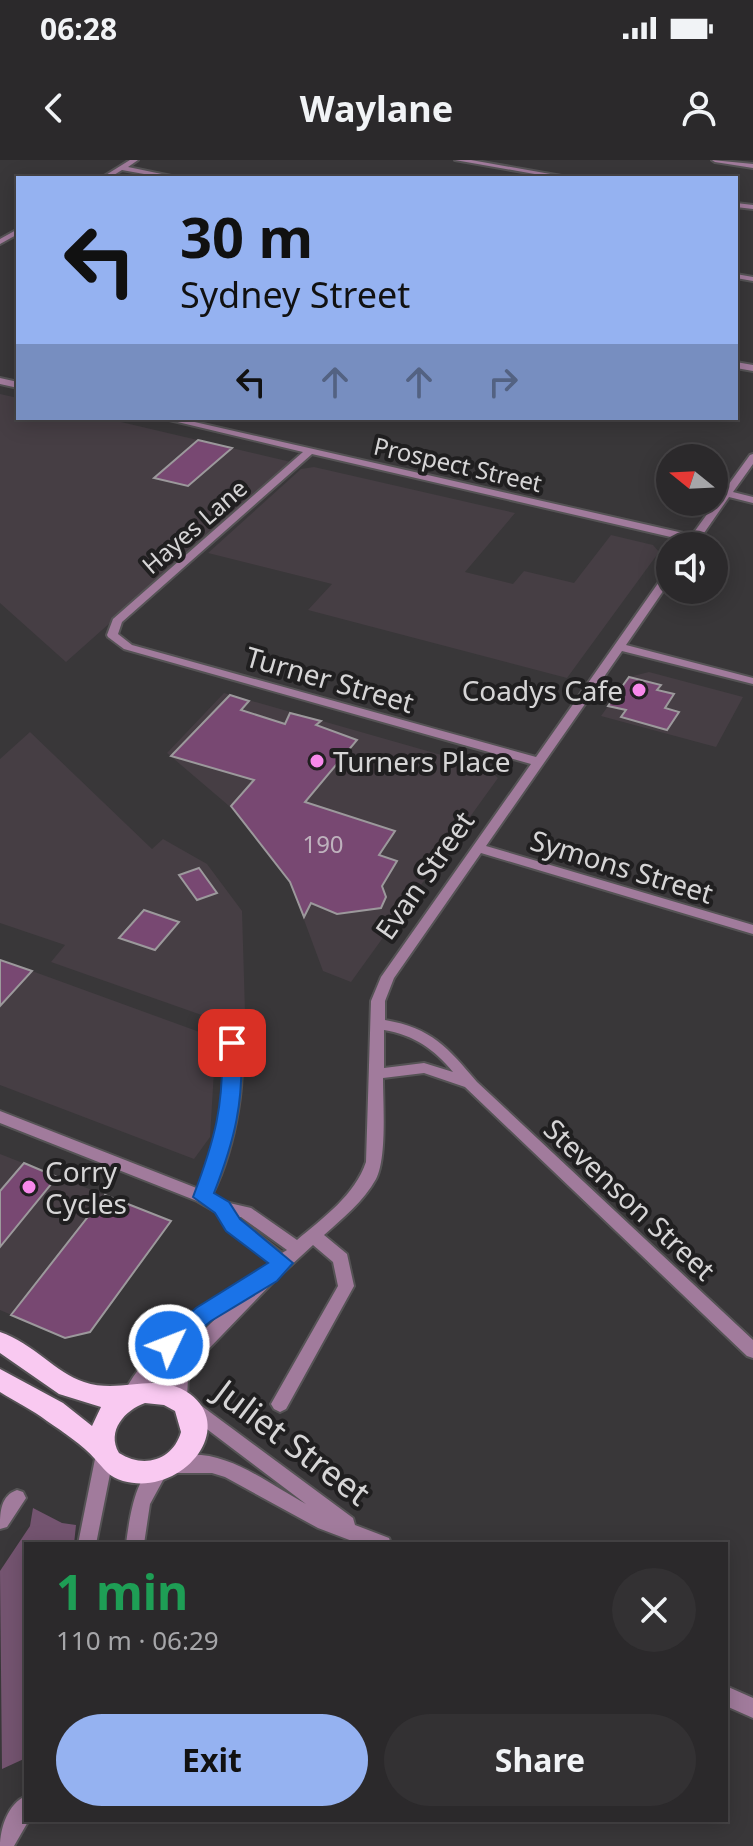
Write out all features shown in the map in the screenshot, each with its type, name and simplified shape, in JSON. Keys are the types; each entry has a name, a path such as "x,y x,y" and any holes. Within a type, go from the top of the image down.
{"main road":[{"path":"0,1342 25,1354 56,1381 77,1394 128,1397 159,1392 181,1401 193,1417 194,1434 188,1451 166,1468 138,1473 125,1470 54,1411 0,1380"},
{"path":"105,1453 103,1425 114,1407 128,1397"}],"street":[{"path":"107,176 135,160"},
{"path":"458,160 558,176"},
{"path":"715,160 753,166"},
{"path":"121,168 167,176"},
{"path":"0,242 16,229"},
{"name":"Prospect Street","path":"174,420 656,533"},
{"name":"Hayes Lane","path":"112,635 117,621 310,451"},
{"path":"728,493 753,457"},
{"path":"728,494 753,500"},
{"name":"Evan Street","path":"181,1401 179,1378 186,1362 269,1275 360,1192 369,1177 374,1162 378,1001 388,977 656,594"},
{"name":"Turner Street","path":"112,635 128,647 539,762"},
{"path":"619,647 753,681"},
{"name":"Symons Street","path":"478,848 753,930"},
{"path":"203,1197 214,1175 228,1127 233,1064 229,1024"},
{"name":"Stevenson Street","path":"377,1024 429,1037 471,1085 753,1351"},
{"name":"Stevenson Street","path":"377,1074 424,1068 471,1085"},
{"path":"0,1117 203,1197 222,1208 245,1212 298,1249"},
{"path":"222,1208 233,1225 283,1263"},
{"path":"280,1404 346,1286 341,1259 314,1236"},
{"name":"Evan Street","path":"128,1397 180,1334 211,1309 269,1275"},
{"name":"Juliet Street","path":"181,1401 362,1535"},
{"path":"87,1542 105,1453"},
{"name":"Juliet Street","path":"166,1468 198,1462 224,1467 308,1515 378,1542"},
{"path":"135,1542 141,1502 166,1468"},
{"path":"0,1521 17,1498"},
{"path":"728,1697 753,1708"},
{"path":"2,1846 24,1809"}],"shaded area":[{"path":"0,394 16,398 16,420 112,420 291,462 66,662 0,603"},
{"path":"314,467 515,513 465,572 513,584 524,571 574,583 611,535 653,545 656,556 567,678 308,610 332,584 208,553 301,469"},
{"path":"649,672 743,697 716,747 601,716 629,677"},
{"path":"224,693 487,768 498,778 351,982 323,971 290,882 235,811 167,753"},
{"path":"30,732 152,849 163,839 207,864 242,911 245,1012 213,1019 51,962 65,945 0,923 0,759"},
{"path":"32,971 216,1038 210,1137 194,1159 0,1085 0,1005"},
{"path":"0,1154 171,1221 90,1332 65,1338 0,1310"},
{"path":"33,1508 62,1523 76,1525 74,1542 24,1542 24,1759 2,1769 0,1571 30,1526"}],"building":[{"path":"198,440 232,448 188,486 154,478"},
{"path":"629,677 661,685 657,690 674,694 665,708 679,712 667,730 621,717 626,710 608,706"},
{"path":"230,695 249,701 241,710 285,724 290,713 321,721 316,725 357,740 305,802 395,831 379,855 397,861 382,886 386,897 381,908 337,914 311,903 304,917 290,882 231,806 254,780 171,756"},
{"path":"199,868 217,893 197,900 179,875"},
{"path":"144,910 179,922 155,950 119,938"},
{"path":"0,960 32,971 0,1006"},
{"path":"24,1163 57,1177 0,1247 0,1191"},
{"path":"105,1195 171,1221 90,1332 65,1338 11,1315"}],"place":[{"name":"Coadys Cafe","path":"639,690"},
{"name":"Turners Place","path":"317,761"},
{"name":"Corry Cycles","path":"29,1187"}],"route":[{"path":"169,1345 204,1314 269,1275 283,1263 233,1225 222,1208 203,1197 211,1183 226,1137 233,1076 232,1043"}]}
